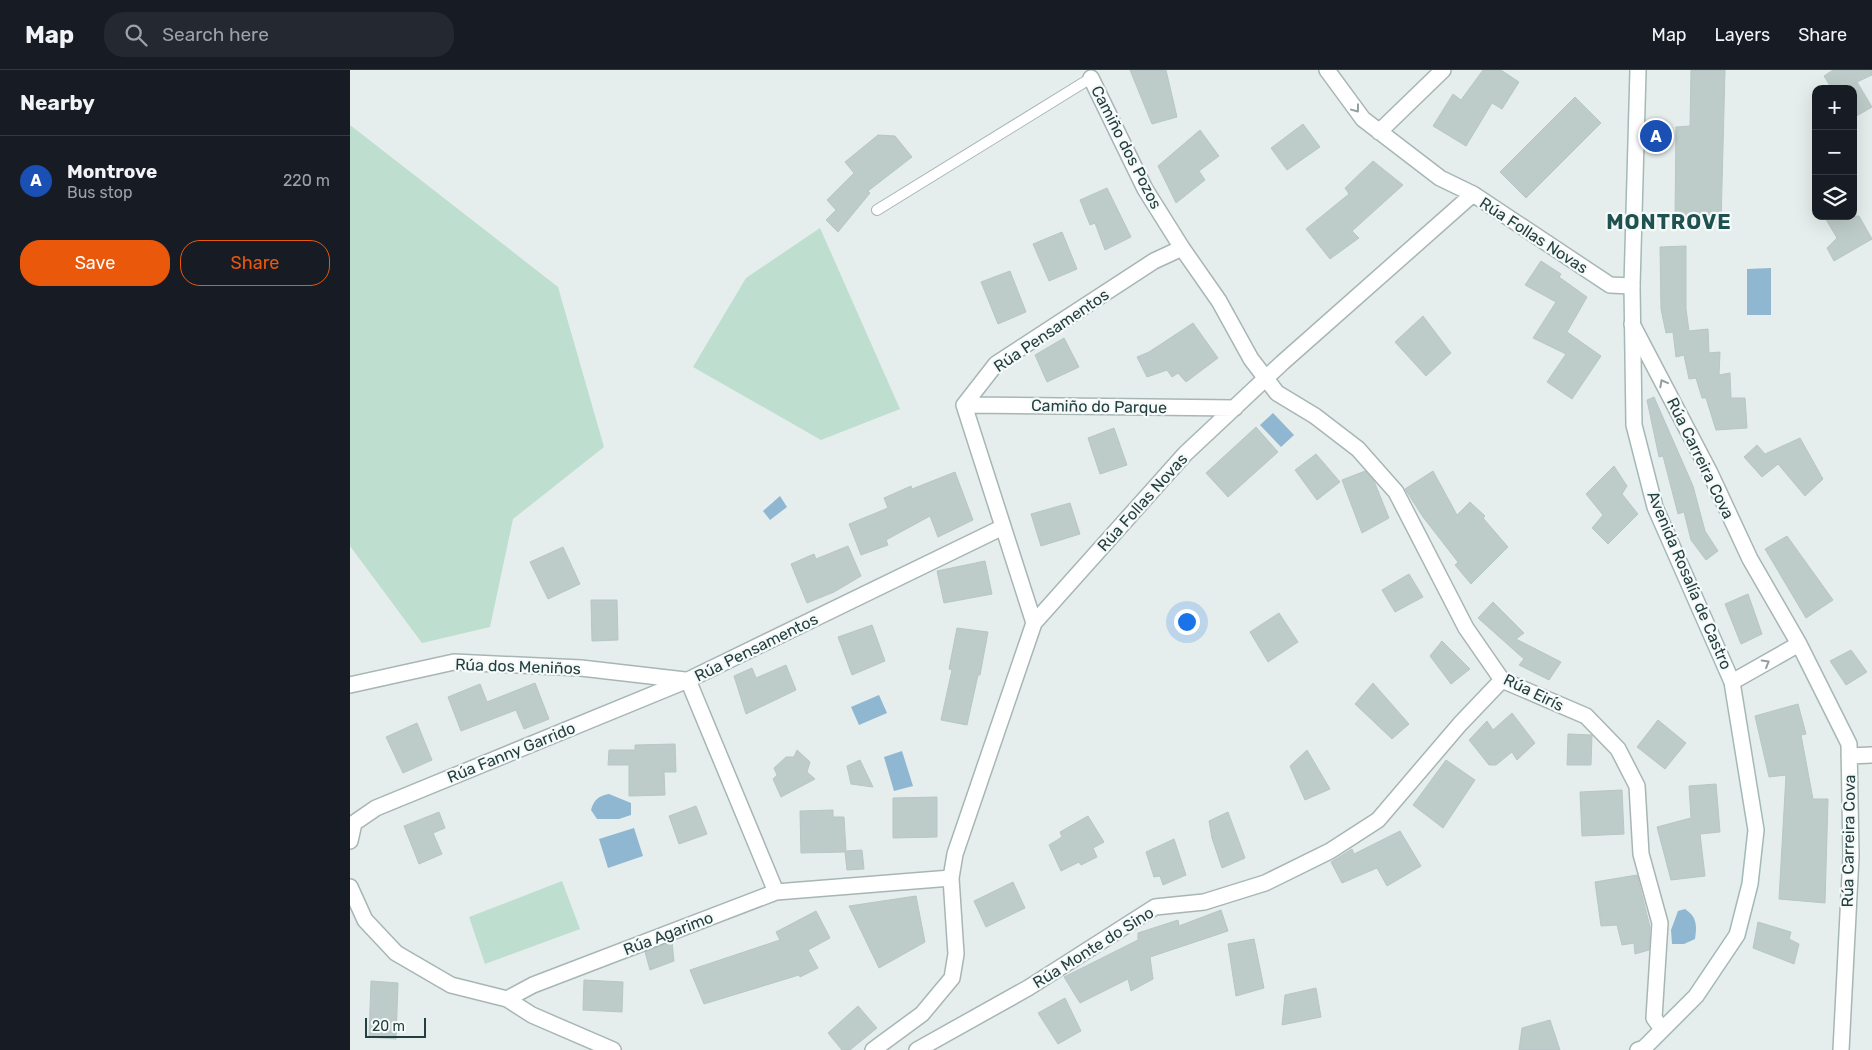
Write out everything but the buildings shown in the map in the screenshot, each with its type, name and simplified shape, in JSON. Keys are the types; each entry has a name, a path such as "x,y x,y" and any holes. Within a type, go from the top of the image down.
{"street":[{"path":"1327,70 1363,118 1379,132 1440,178 1473,194"},
{"path":"1379,132 1443,70"},
{"name":"Avenida Rosalía de Castro","path":"1638,70 1632,286 1634,425 1655,507 1732,682 1756,830 1750,884 1737,935 1696,996 1638,1050"},
{"name":"Camiño dos Pozos","path":"1091,78 1146,189 1182,248 1219,301 1251,359 1267,377"},
{"name":"Rúa Follas Novas","path":"874,1050 922,1014 952,978 956,954 951,878 955,854 1034,623 1186,454 1267,377 1473,194 1610,285 1632,286"},
{"name":"Rúa Pensamentos","path":"964,404 996,364 1154,261 1182,248"},
{"name":"Rúa Carreira Cova","path":"1632,324 1710,473 1750,558 1799,644 1849,744 1851,856 1841,1050"},
{"name":"Rúa Eirís","path":"1267,377 1278,393 1315,416 1358,449 1396,492 1466,628 1502,680 1586,716 1618,750 1638,786 1640,854 1660,924 1654,1018 1662,1029"},
{"path":"964,404 1034,623"},
{"name":"Camiño do Parque","path":"964,404 1235,408"},
{"name":"Rúa Pensamentos","path":"776,892 688,680 1003,527"},
{"path":"1732,682 1799,644"},
{"name":"Rúa dos Meniños","path":"350,685 454,662 581,668 688,680"},
{"name":"Rúa Fanny Garrido","path":"350,841 352,825 376,808 688,680"},
{"name":"Rúa Monte do Sino","path":"917,1050 1028,988 1156,907 1204,902 1265,883 1330,851 1378,820 1460,724 1502,680"},
{"path":"1849,756 1872,754"},
{"name":"Rúa Agarimo","path":"508,999 533,985 776,892 951,878"},
{"path":"350,887 365,920 396,953 451,985 508,999 532,1015 613,1050"}],"lane":[{"name":"Camiño dos Pozos","path":"877,210 1091,78"}],"green space":[{"path":"350,125 558,287 604,447 513,519 490,627 422,643 350,546"},
{"path":"820,228 900,409 821,440 693,367 746,278"},
{"path":"562,881 580,929 485,964 469,917"}],"water":[{"path":"1771,268 1771,315 1747,315 1747,269"},
{"path":"1273,413 1294,435 1281,447 1260,425"},
{"path":"780,496 787,507 770,520 763,511"},
{"path":"879,695 887,713 859,725 851,707"},
{"path":"902,751 913,786 894,791 884,757"},
{"path":"609,794 631,803 631,815 619,819 597,819 591,810 599,797"},
{"path":"634,828 643,856 608,868 599,839"},
{"path":"1685,909 1694,918 1695,939 1684,944 1672,944 1671,930 1678,911"}],"place":[{"name":"Montrove","path":"1656,136"}],"district":[{"name":"MONTROVE","path":"1669,222"}]}
